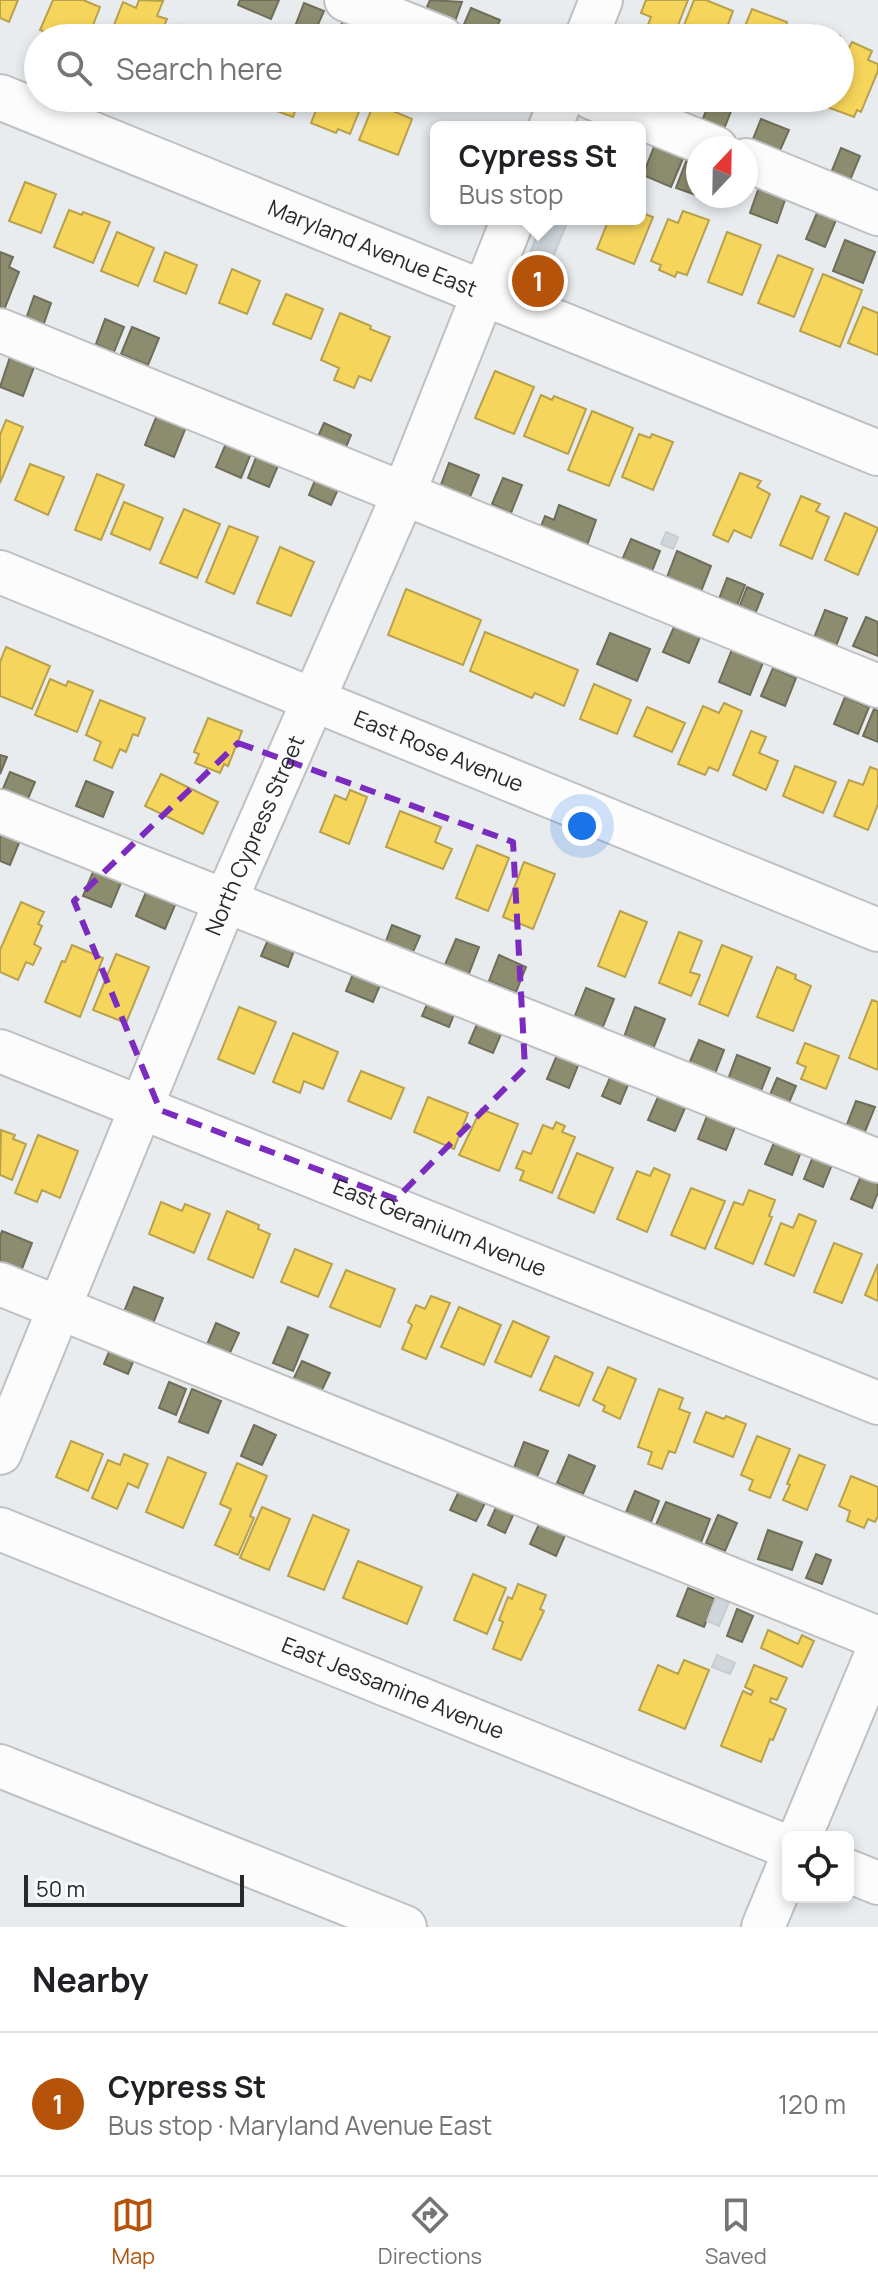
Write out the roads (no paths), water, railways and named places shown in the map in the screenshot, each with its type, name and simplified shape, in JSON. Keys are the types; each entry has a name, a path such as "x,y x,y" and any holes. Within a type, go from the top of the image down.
{"main road":[{"name":"Maryland Avenue East","path":"0,97 24,107"},
{"name":"Maryland Avenue East","path":"37,112 878,453"}],"street":[{"path":"346,0 407,24"},
{"path":"592,24 601,0"},
{"path":"627,112 686,136"},
{"path":"758,165 878,214"},
{"name":"North Cypress Street","path":"0,1453 225,902 404,493 510,225"},
{"path":"0,330 878,686"},
{"name":"East Rose Avenue","path":"0,572 878,930"},
{"path":"0,811 878,1161"},
{"name":"East Geranium Avenue","path":"0,1051 878,1403"},
{"path":"0,1284 878,1638"},
{"name":"East Jessamine Avenue","path":"0,1529 782,1845"},
{"path":"803,1831 878,1650"},
{"path":"0,1766 405,1927"},
{"path":"854,1873 878,1883"},
{"path":"763,1927 782,1881"}],"place":[{"name":"Cypress St","path":"538,281"}]}
